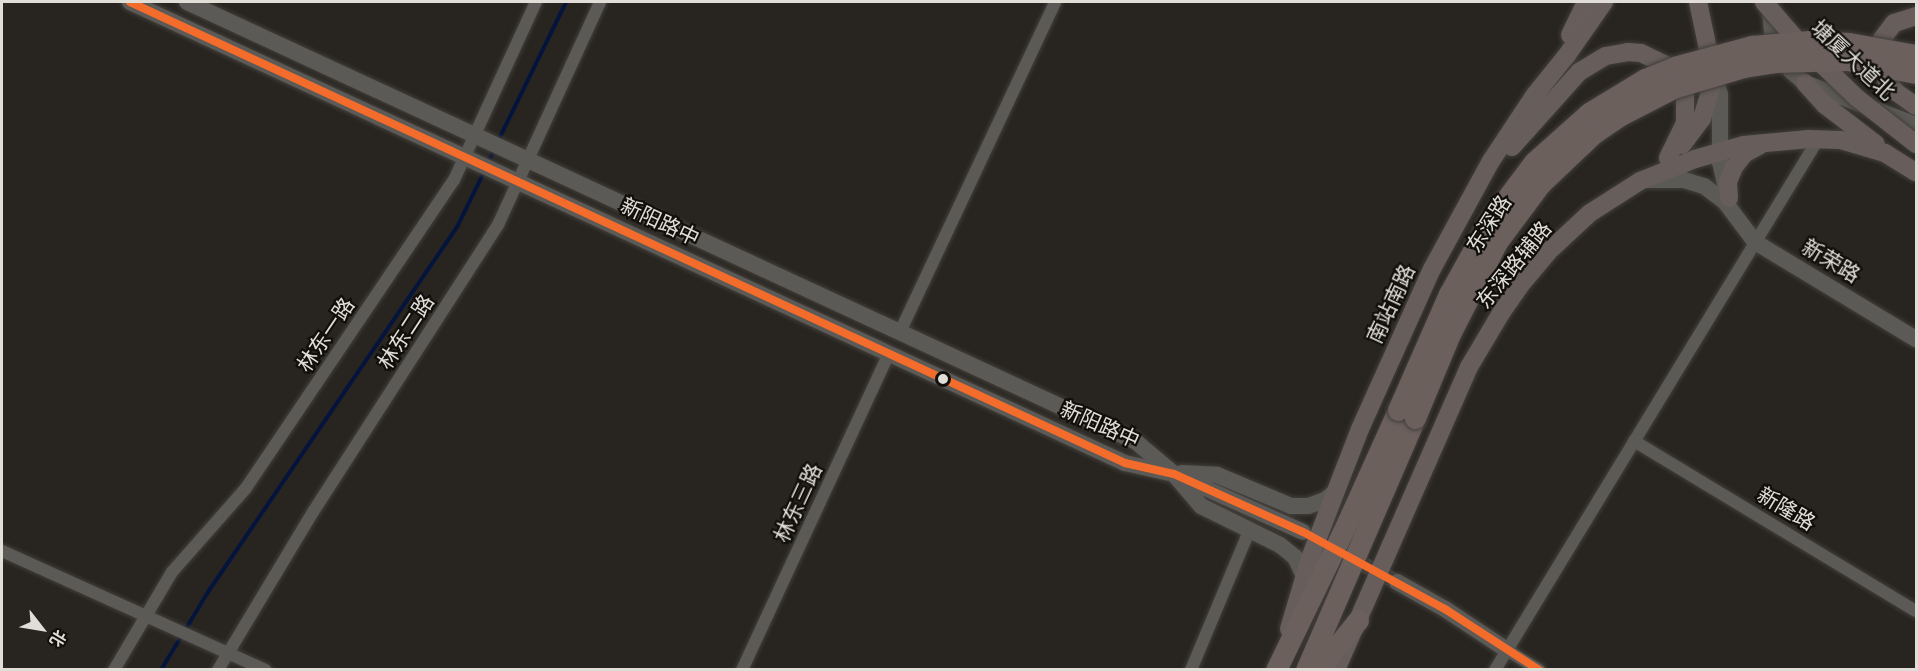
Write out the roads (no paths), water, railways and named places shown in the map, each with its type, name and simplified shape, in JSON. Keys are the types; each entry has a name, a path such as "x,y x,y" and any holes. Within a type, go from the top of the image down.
{"highway":[{"name":"东深路","path":"1306,669 1407,414 1449,294 1489,222 1534,162 1589,113 1645,79 1674,67 1752,46 1810,41 1849,43 1917,55"},
{"name":"东深路","path":"1279,663 1347,523 1450,334 1497,242 1540,183 1603,127 1673,88 1754,65 1806,60 1846,60 1917,73"},
{"path":"1318,669 1358,620"}],"main road":[{"name":"新阳路中","path":"130,2 1125,463 1174,474 1303,532"},
{"name":"新阳路中","path":"187,2 1135,441 1174,474"},
{"path":"1534,96 1568,39 1586,2"},
{"name":"南站南路","path":"1279,663 1304,576 1336,491 1405,326 1456,221 1491,161 1534,96 1567,56 1604,2"},
{"path":"1698,2 1713,74 1720,94 1722,175 1730,204"},
{"path":"1767,2 1773,42 1791,71 1825,105 1894,158"},
{"name":"塘厦大道北","path":"1767,2 1802,46 1832,74 1917,144"},
{"path":"1917,16 1894,23 1882,39 1879,49 1886,79 1896,92 1917,106"},
{"path":"1456,221 1505,155 1562,89 1579,72 1606,56 1628,52 1641,53 1664,64 1676,75 1685,97 1685,123 1668,158"},
{"path":"1640,181 1692,134 1702,118 1708,101 1713,74"},
{"path":"1805,83 1917,125"},
{"name":"东深路辅路","path":"1336,669 1456,393 1501,313 1548,252 1569,231 1604,202 1640,181 1720,151 1767,143 1825,139 1850,142 1894,158 1917,172"},
{"path":"1730,204 1728,182 1734,166 1744,154 1767,143"},
{"path":"1640,181 1658,178 1696,183 1730,204"},
{"name":"新荣路","path":"1730,204 1755,242 1917,339"},
{"path":"1174,474 1217,475 1291,506 1308,506 1325,500 1336,491"},
{"path":"1174,474 1202,506 1281,545 1295,557 1304,576"},
{"path":"1397,582 1445,609 1507,650"}],"street":[{"name":"林东一路","path":"114,669 189,550 246,488 454,180 472,160 536,2"},
{"name":"林东二路","path":"218,669 314,512 498,225 512,178 600,2"},
{"path":"900,332 1055,2"},
{"path":"1495,669 1816,141"},
{"name":"林东三路","path":"741,669 889,354"},
{"name":"新隆路","path":"1634,441 1917,611"},
{"path":"1191,669 1250,529"},
{"path":"2,551 265,669"},
{"path":"1507,650 1539,669"}],"waterway":[{"path":"498,141 566,2"},
{"path":"488,163 495,148"},
{"path":"161,670 208,592 457,227 485,170"}],"tunnel":[{"path":"1343,554 1397,582"}]}
